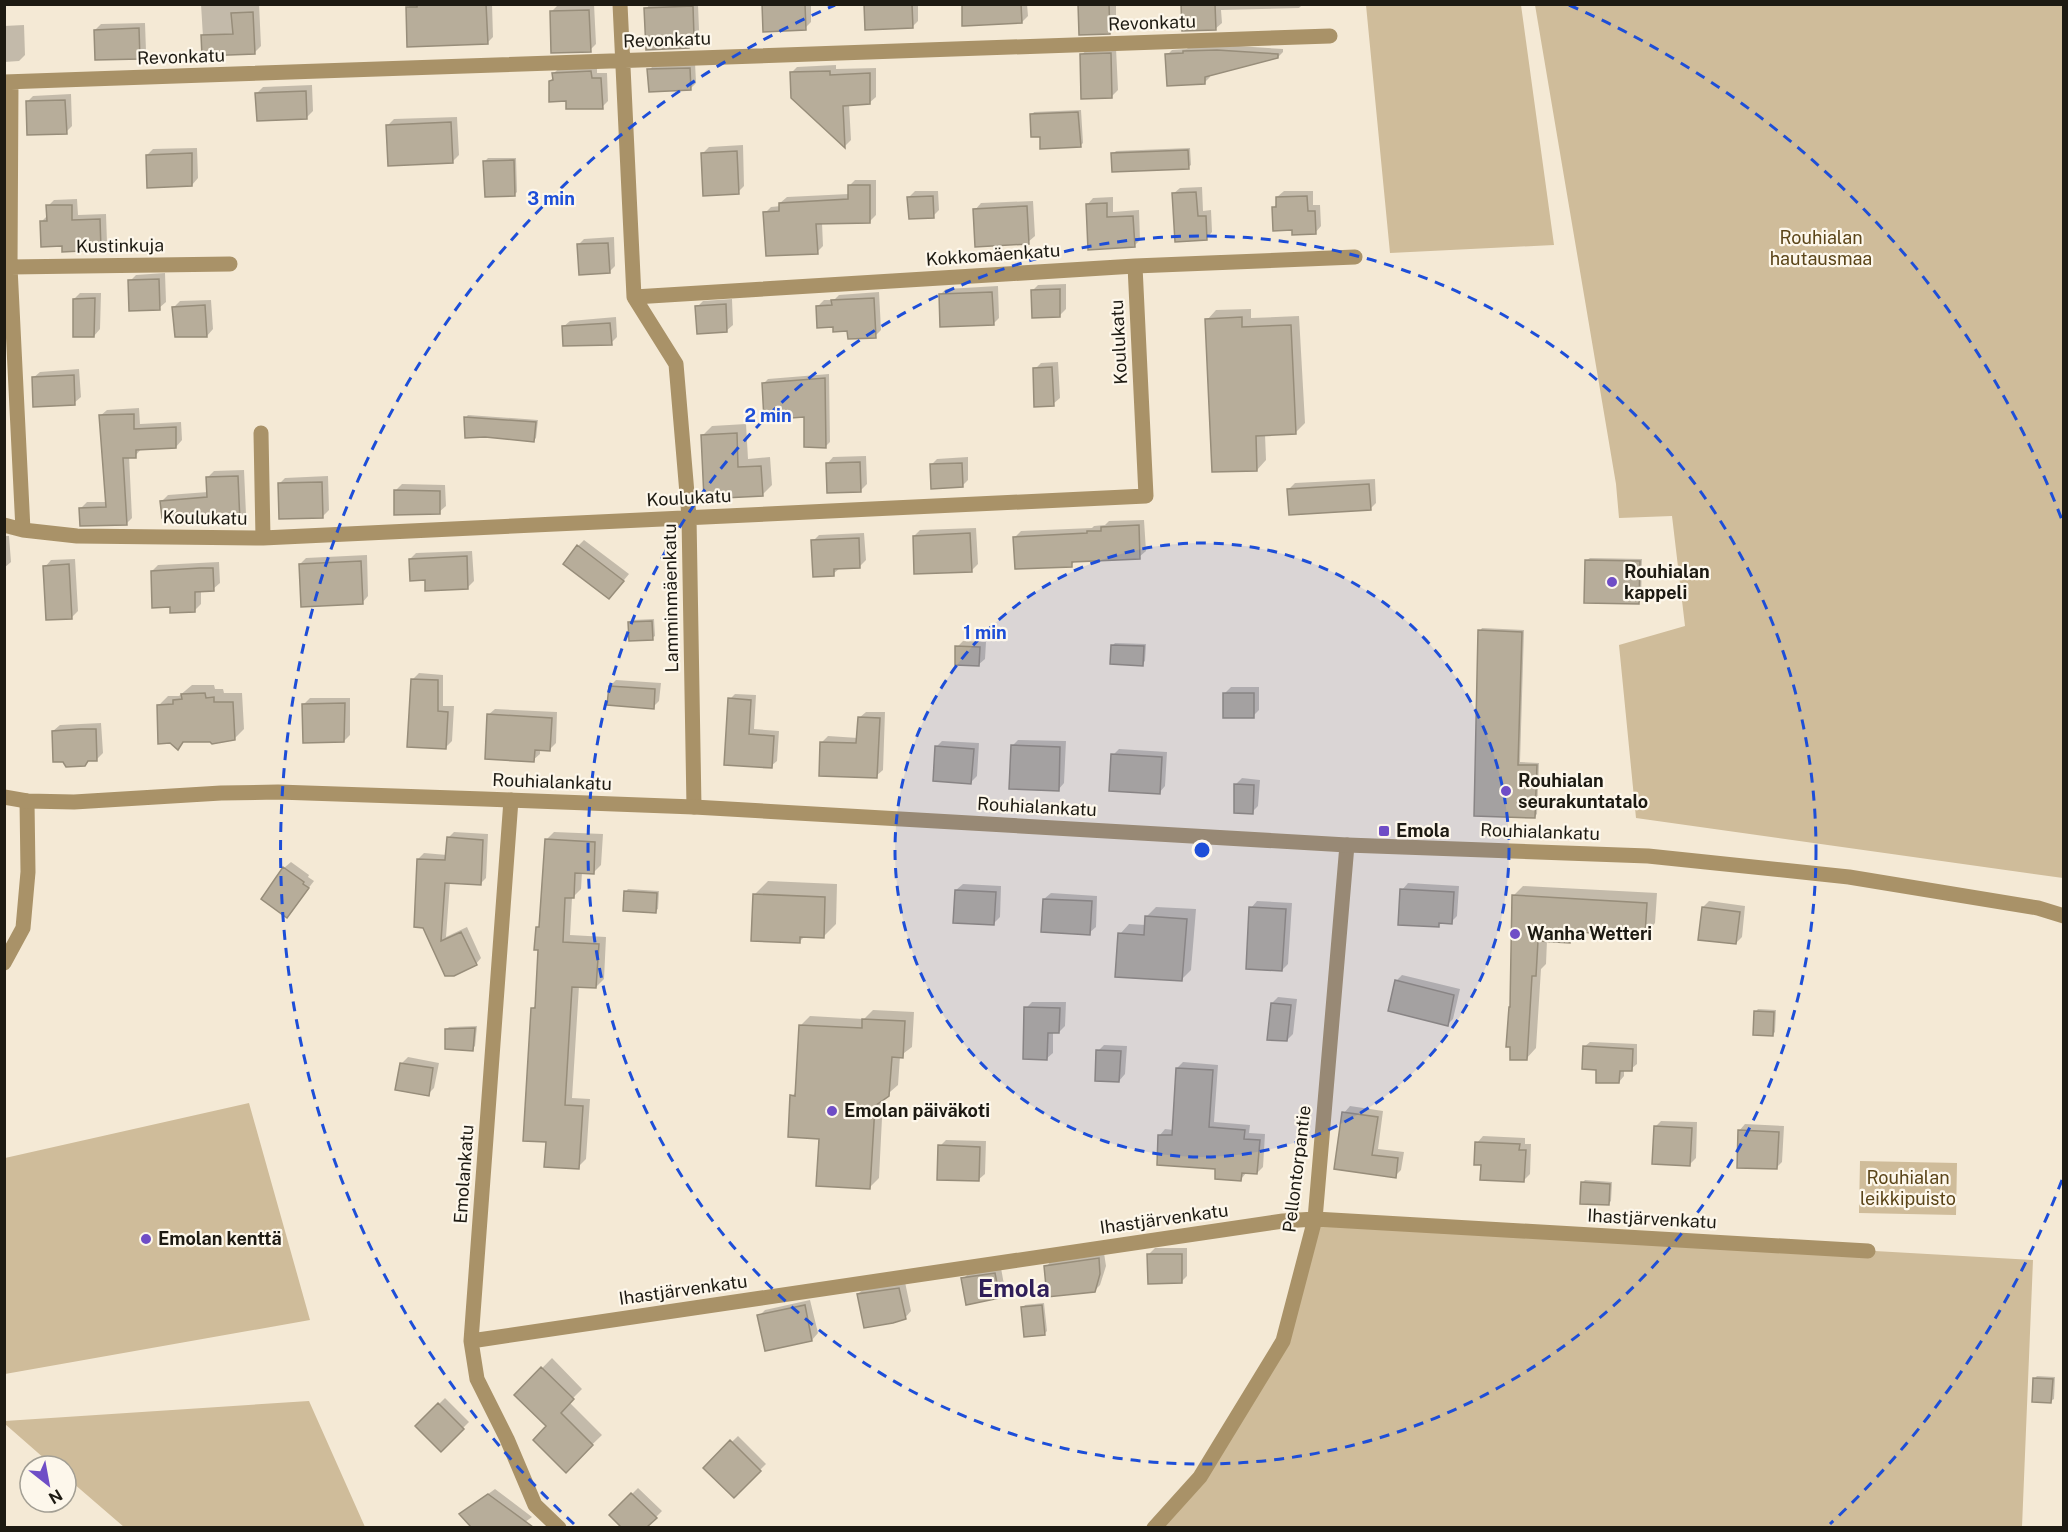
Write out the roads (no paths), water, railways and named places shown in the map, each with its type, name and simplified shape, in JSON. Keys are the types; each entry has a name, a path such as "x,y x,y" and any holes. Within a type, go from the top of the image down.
{"street":[{"name":"Lamminmäenkatu","path":"620,4 634,297 676,364 689,518 694,807"},
{"name":"Revonkatu","path":"8,82 1330,36"},
{"path":"8,82 10,267 23,530"},
{"name":"Kokkomäenkatu","path":"634,297 1135,266 1355,256"},
{"name":"Kustinkuja","path":"10,267 230,264"},
{"name":"Koulukatu","path":"4,525 23,530 77,536 263,538 1146,496 1135,266"},
{"path":"261,433 263,538"},
{"name":"Rouhialankatu","path":"4,797 27,801 74,802 278,792 511,800 694,807 1347,845 1648,856 1849,877 2038,908 2064,916"},
{"name":"Emolankatu","path":"511,800 471,1341 477,1379 507,1439 535,1505 559,1527"},
{"path":"4,963 23,927 28,872 27,801"},
{"name":"Pellontorpantie","path":"1154,1527 1200,1477 1283,1341 1315,1219 1347,845"},
{"name":"Ihastjärvenkatu","path":"471,1341 1283,1221 1315,1219 1868,1251"}],"place":[{"name":"Rouhialan kappeli","path":"1612,582"},
{"name":"Rouhialan seurakuntatalo","path":"1506,791"},
{"name":"Emola","path":"1384,831"},
{"name":"Wanha Wetteri","path":"1515,934"},
{"name":"Emolan päiväkoti","path":"832,1111"},
{"name":"Emolan kenttä","path":"146,1239"}],"district":[{"name":"Emola","path":"1014,1289"}],"park label":[{"name":"Rouhialan hautausmaa","path":"1821,248"},
{"name":"Rouhialan leikkipuisto","path":"1908,1188"}]}
